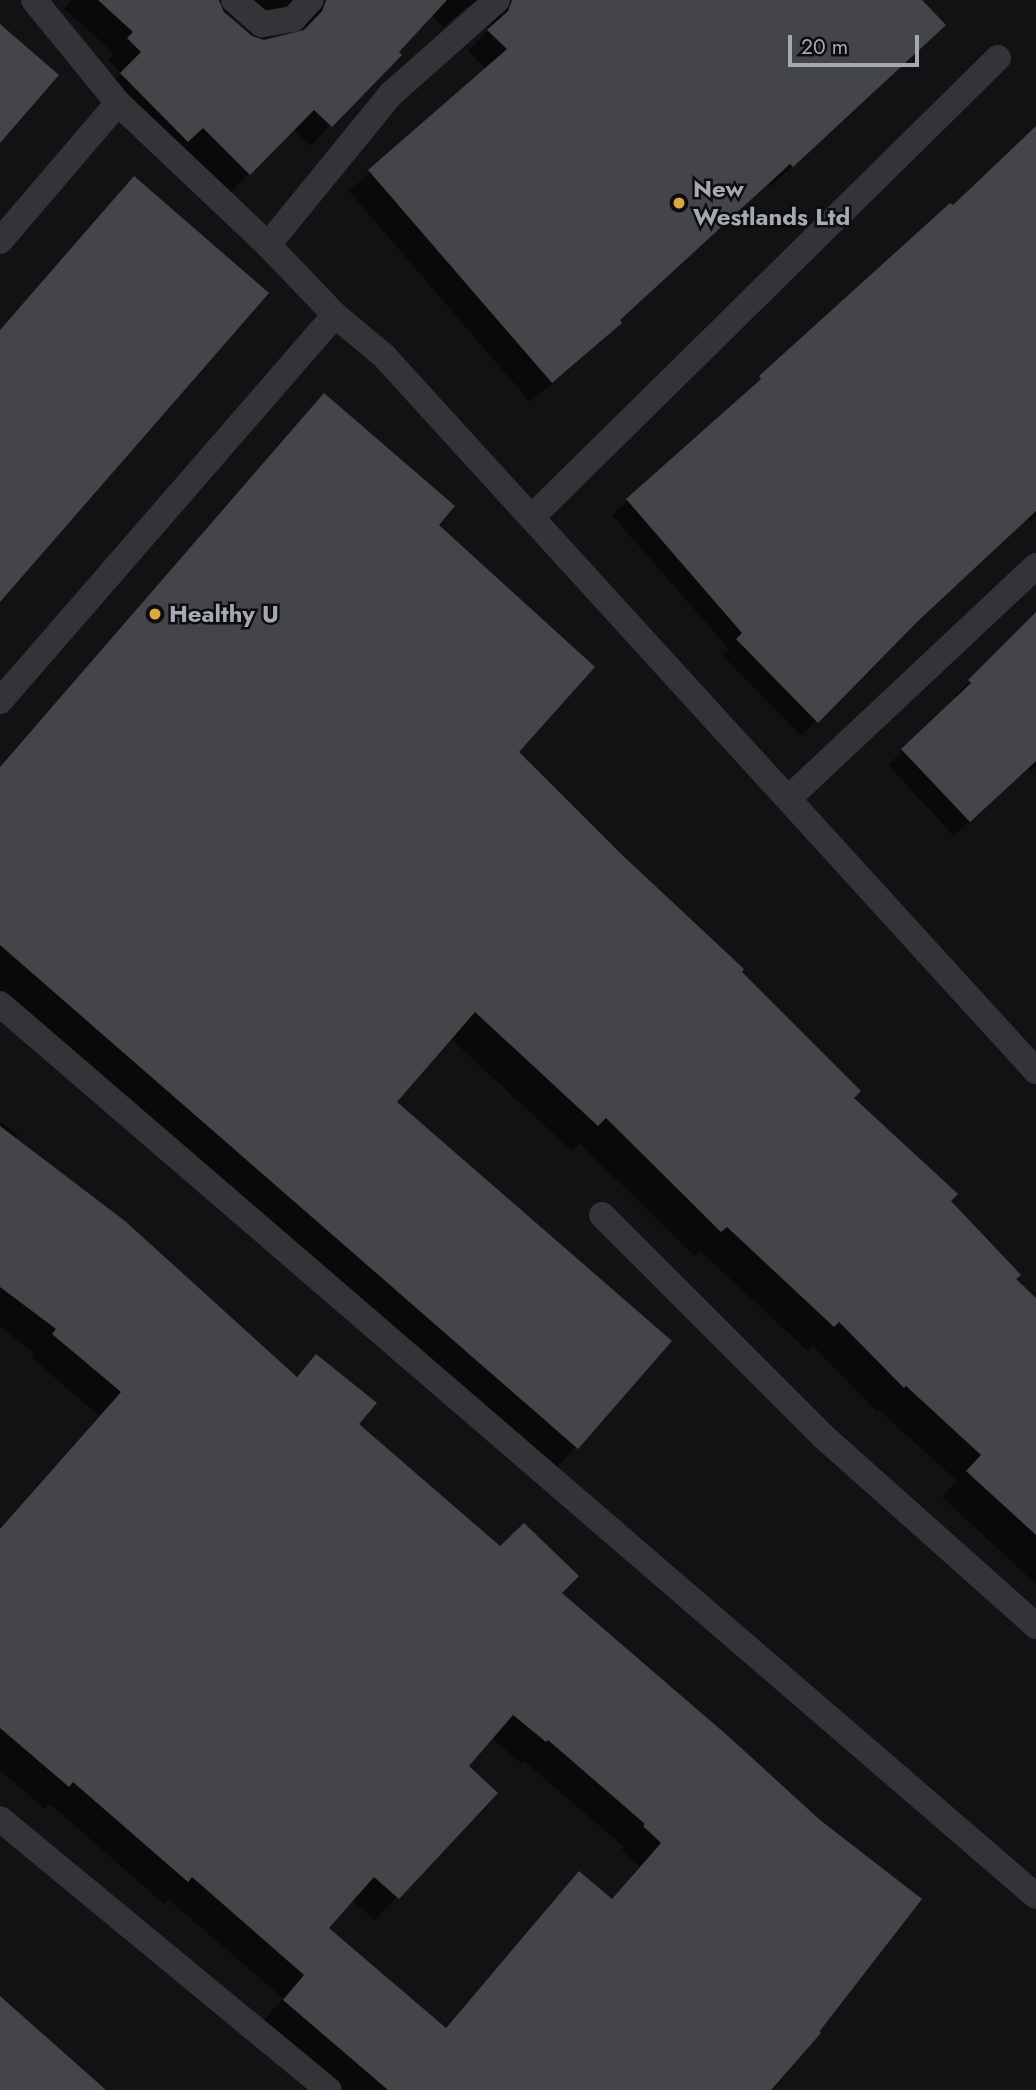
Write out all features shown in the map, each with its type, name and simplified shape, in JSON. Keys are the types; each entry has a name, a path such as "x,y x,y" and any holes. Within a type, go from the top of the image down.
{"lane":[{"path":"34,0 118,103 268,245 335,315 384,356 1036,1071"},
{"path":"234,0 262,24 293,19 311,0"},
{"path":"268,245 391,94 497,0"},
{"path":"532,517 998,58"},
{"path":"0,241 118,103"},
{"path":"0,701 335,315"},
{"path":"789,798 1036,566"},
{"path":"0,1004 1036,1896"},
{"path":"602,1216 824,1437 1036,1626"},
{"path":"0,1819 329,2090"}],"building":[{"path":"98,0 219,0 224,12 252,36 264,40 304,30 322,11 326,0 447,0 399,52 402,55 332,127 314,110 250,175 203,128 188,142 120,73 141,52 127,38 133,32"},
{"path":"512,0 922,0 946,25 793,167 790,164 620,320 622,323 552,383 368,170 507,49 487,30 508,11"},
{"path":"0,24 59,75 0,143"},
{"path":"1036,126 1036,511 918,621 818,723 736,639 742,633 626,499 761,379 759,376 950,203 953,205"},
{"path":"134,176 269,293 0,602 0,330"},
{"path":"324,393 455,506 439,525 595,667 519,752 619,852 744,969 742,972 861,1091 854,1098 958,1194 951,1201 1021,1275 1016,1279 1036,1298 1036,1535 966,1471 981,1455 906,1386 904,1388 839,1322 834,1327 727,1227 721,1232 606,1118 598,1126 475,1012 397,1102 672,1341 578,1449 0,945 0,767"},
{"path":"1036,612 1036,761 970,822 901,749 971,683 968,680"},
{"path":"0,1126 125,1221 297,1377 316,1354 377,1403 359,1424 500,1546 524,1523 579,1576 562,1593 728,1736 820,1820 922,1899 819,2032 821,2033 771,2090 388,2090 283,2000 304,1975 192,1877 188,1882 73,1782 69,1787 0,1728 0,1529 121,1392 52,1334 56,1329 0,1287","holes":["513,1715 546,1742 548,1740 645,1824 643,1826 661,1843 612,1899 579,1871 446,2028 329,1928 374,1877 399,1899 498,1793 469,1766"]},
{"path":"0,1996 106,2090 0,2090"}],"place":[{"name":"New Westlands Ltd","path":"679,203"},
{"name":"Healthy U","path":"155,614"}]}
